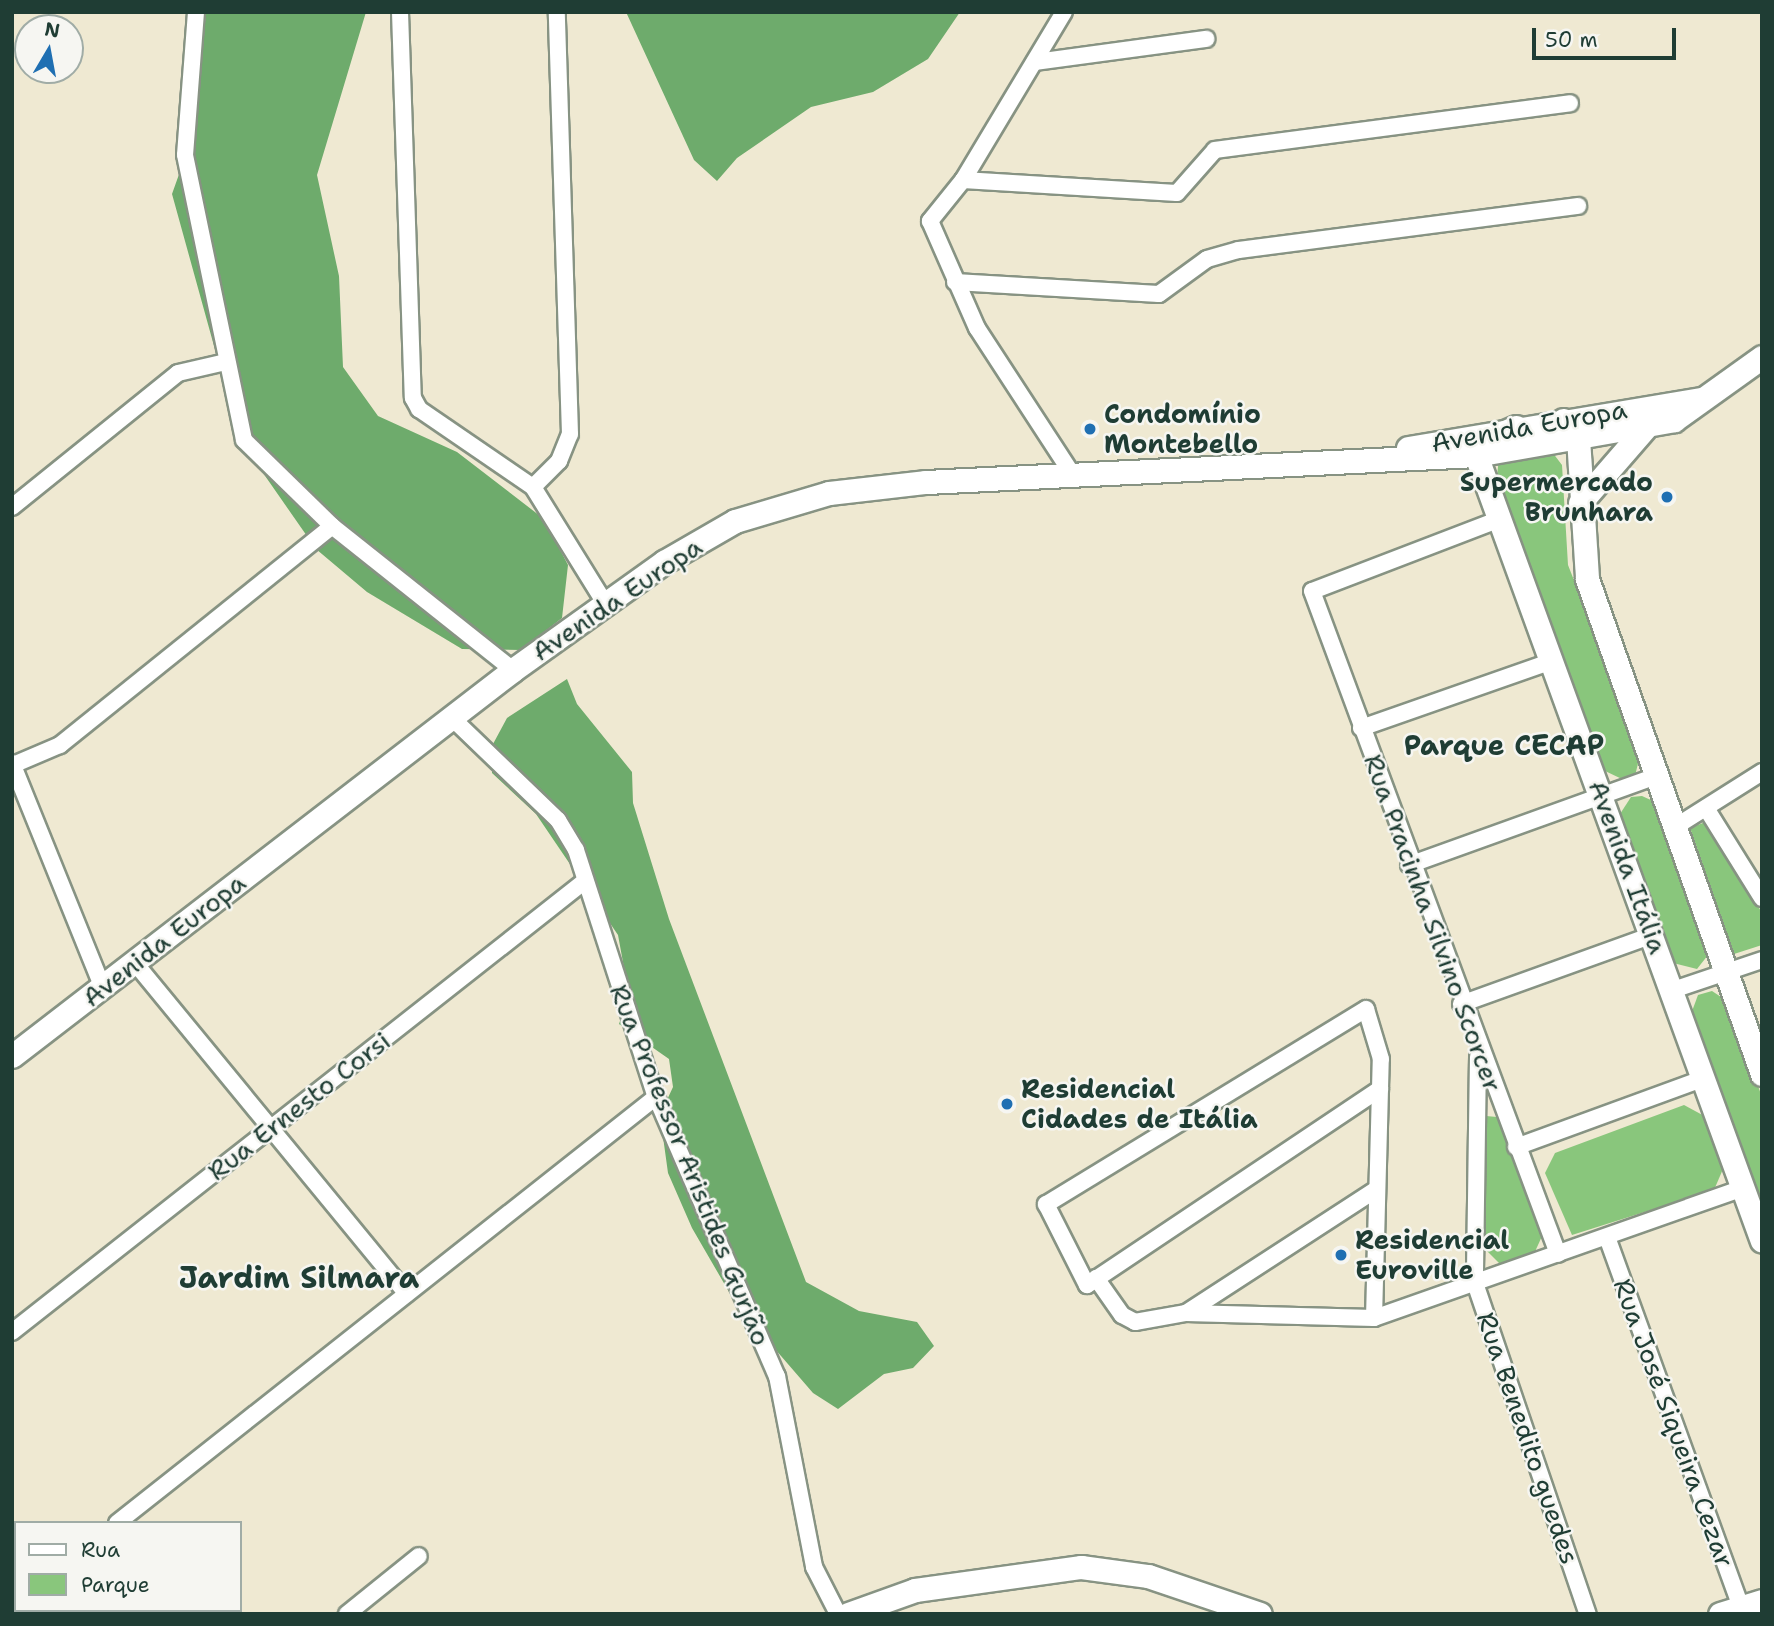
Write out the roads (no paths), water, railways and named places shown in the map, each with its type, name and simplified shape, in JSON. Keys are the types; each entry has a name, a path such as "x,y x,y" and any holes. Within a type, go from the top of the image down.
{"street":[{"path":"196,12 185,155 226,362 253,455 332,526 513,670"},
{"path":"400,12 413,398 419,409 533,487 605,603"},
{"path":"533,487 559,461 570,434 557,12"},
{"path":"1065,12 963,180 930,221 977,328 1072,472"},
{"path":"1035,62 1206,39"},
{"path":"963,180 1177,193 1215,150 1570,103"},
{"path":"955,282 1159,294 1207,259 1239,250 1578,206"},
{"name":"Avenida Europa","path":"1347,462 1516,427 1645,428 1712,398 1761,359"},
{"path":"12,507 178,373 226,362"},
{"name":"Avenida Europa","path":"12,1056 513,670 605,603 735,521 829,494 1072,472 1476,455 1570,429 1712,398"},
{"path":"1476,455 1482,442 1516,427"},
{"path":"1580,503 1645,428"},
{"path":"1570,429 1587,579 1762,1074"},
{"name":"Avenida Itália","path":"1476,455 1653,935 1762,1241"},
{"name":"Rua Pracinha Silvino Scorcer","path":"1500,519 1312,591 1409,865 1558,1254"},
{"path":"103,988 13,764 60,745 332,526"},
{"path":"1361,728 1552,660"},
{"name":"Rua Professor Aristides Gurjão","path":"452,718 558,820 585,881 656,1097 777,1376 814,1567 838,1614"},
{"path":"1675,827 1762,772"},
{"path":"1409,865 1656,776"},
{"path":"1706,808 1762,898"},
{"name":"Rua Ernesto Corsi","path":"12,1332 585,881"},
{"path":"1461,1004 1653,935"},
{"path":"1673,990 1762,960"},
{"path":"135,963 407,1294"},
{"path":"1374,1318 1381,1059 1366,1009 1046,1205 1087,1285 1380,1089"},
{"name":"Rua Benedito guedes","path":"1479,1051 1475,1283 1588,1614"},
{"path":"1516,1147 1705,1078"},
{"path":"120,1521 656,1097"},
{"path":"1186,1313 1377,1188"},
{"path":"1096,1279 1135,1322 1186,1313 1374,1318 1743,1188"},
{"name":"Rua José Siqueira Cezar","path":"1607,1237 1741,1608"},
{"path":"347,1614 419,1556"},
{"path":"848,1614 915,1590 1081,1567 1147,1576 1260,1614"}],"place":[{"name":"Condomínio Montebello","path":"1090,429"},
{"name":"Supermercado Brunhara","path":"1667,497"},
{"name":"Residencial Cidades de Itália","path":"1007,1104"},
{"name":"Residencial Euroville","path":"1341,1255"}],"district":[{"name":"Parque CECAP","path":"1504,745"},
{"name":"Jardim Silmara","path":"299,1278"}]}
